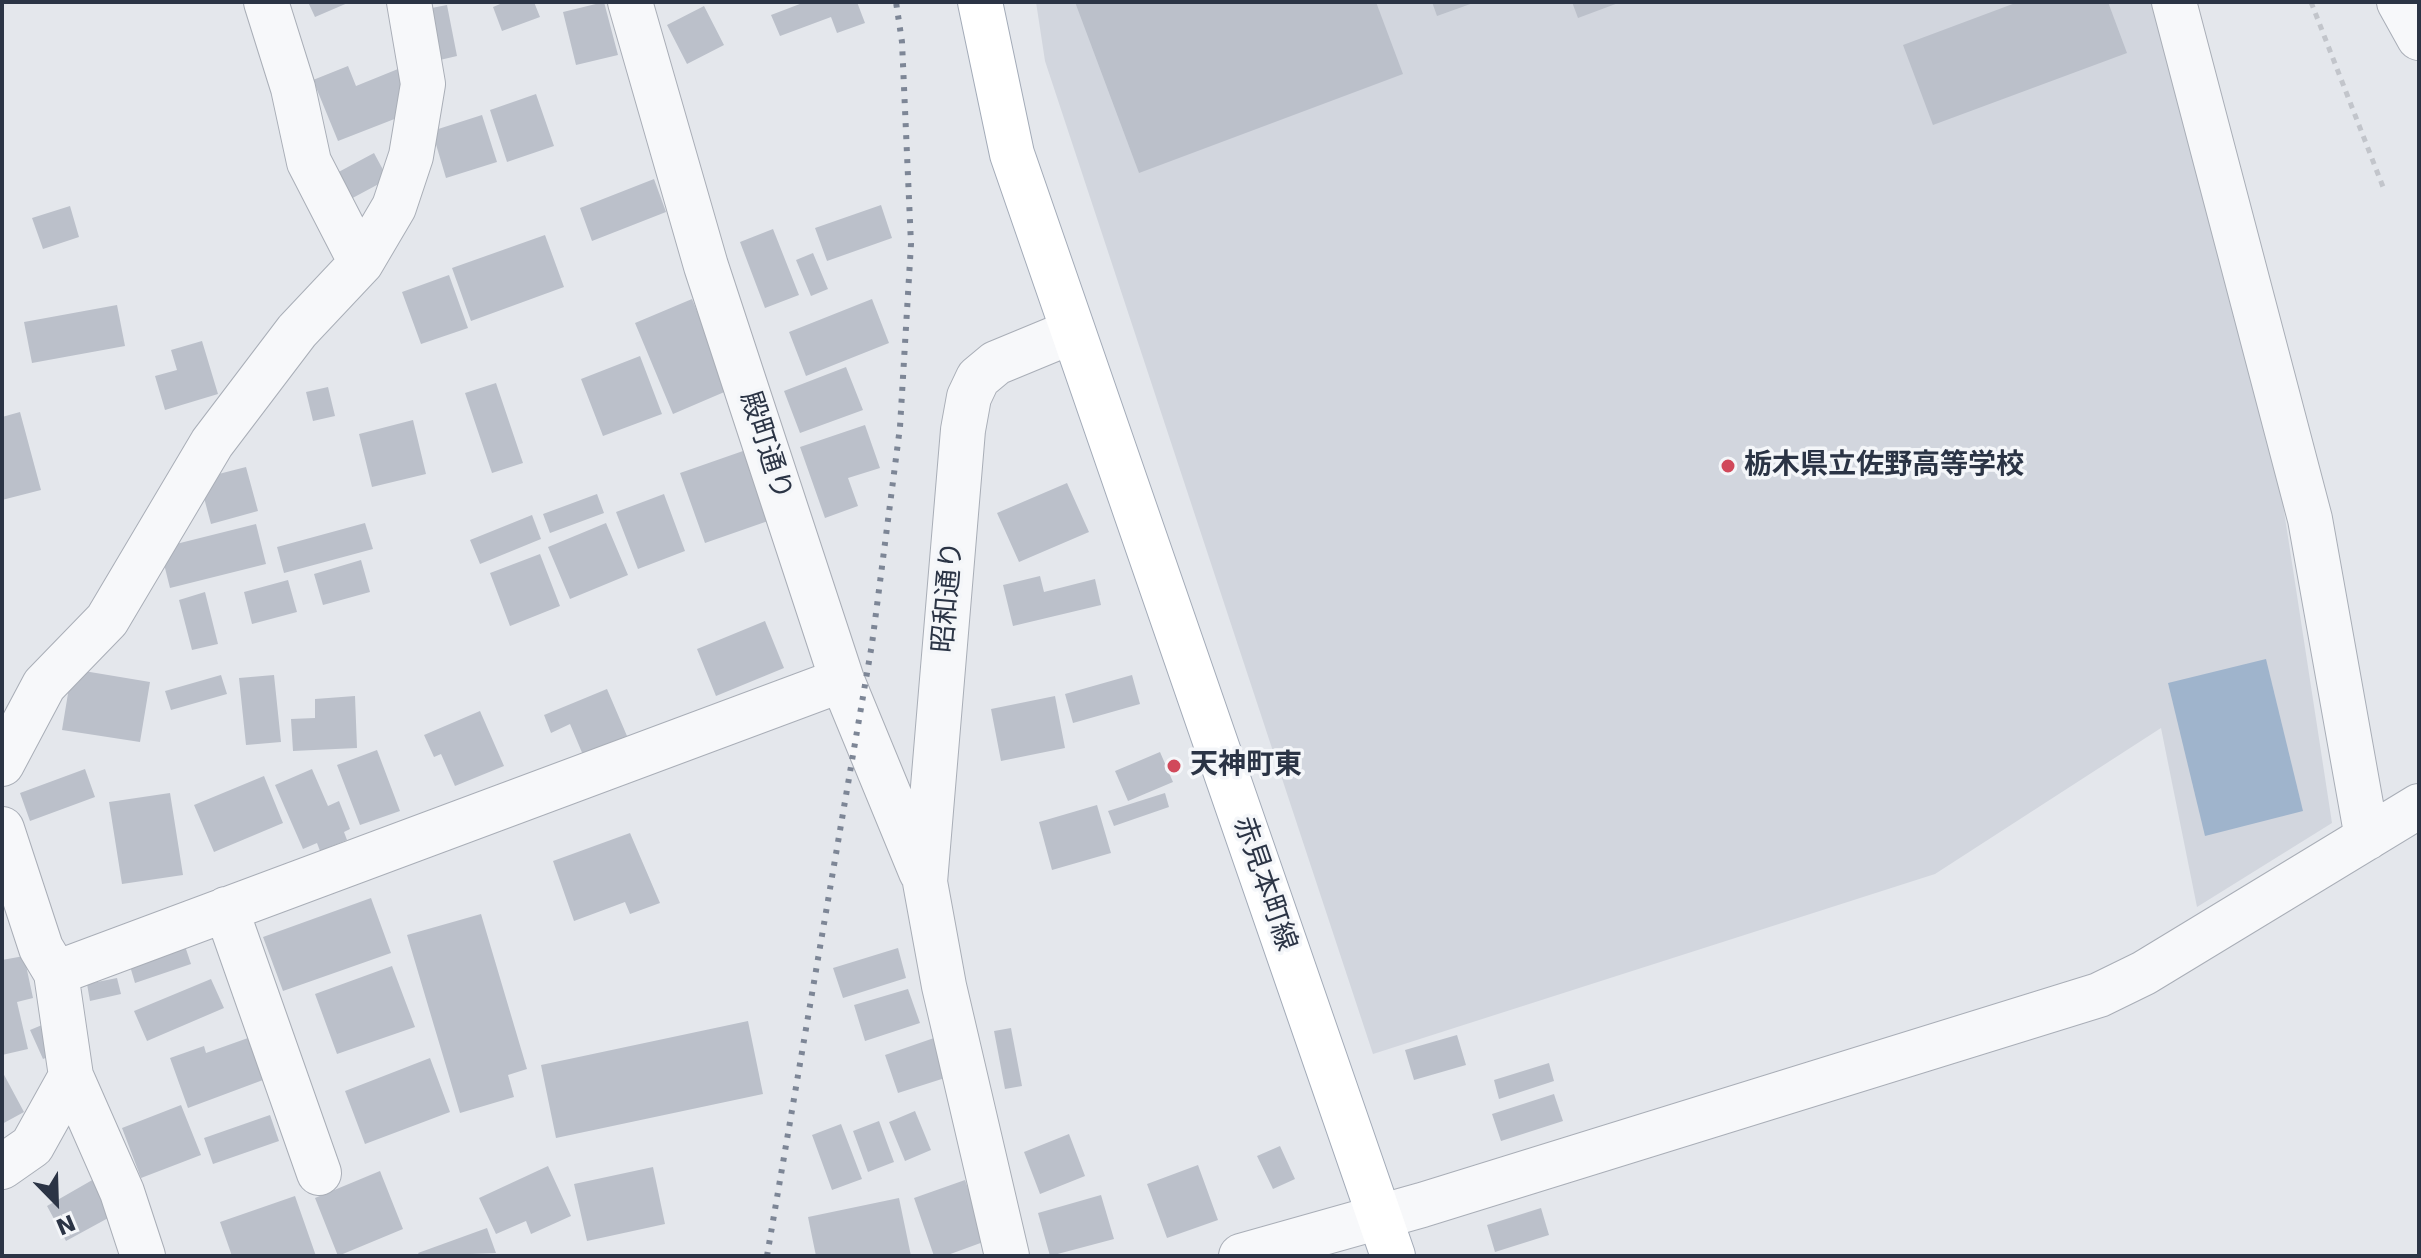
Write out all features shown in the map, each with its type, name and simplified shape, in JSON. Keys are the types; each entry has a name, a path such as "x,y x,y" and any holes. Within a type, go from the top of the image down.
{"main road":[{"path":"980,2 1012,154 1071,332"},
{"name":"赤見本町線","path":"1071,332 1386,1236"}],"street":[{"path":"266,2 293,88 309,162 361,263"},
{"path":"2,764 44,685 107,620 212,443 297,331 361,263 394,207 411,156 423,84 409,2"},
{"name":"殿町通り","path":"630,2 706,266 842,680 925,882"},
{"path":"2174,2 2310,519 2367,838"},
{"path":"2399,2 2419,38"},
{"name":"昭和通り","path":"1007,1256 944,986 925,882 963,430 969,397 978,378 996,363 1071,332"},
{"path":"56,973 842,680"},
{"path":"1241,1256 1386,1236 2099,995 2144,973 2419,806"},
{"path":"2,829 41,948 56,973 71,1076 122,1192 143,1256"},
{"path":"226,909 319,1173"},
{"path":"2,1167 32,1146 71,1076"}],"path":[{"path":"2311,2 2385,192"}],"shaded area":[{"name":"栃木県立佐野高等学校","path":"1036,2 2161,2 2264,381 2332,823 2197,907 2161,728 1935,874 1373,1054 1045,61"}],"water":[{"path":"2266,659 2303,811 2205,836 2168,683"}],"building":[{"path":"308,2 350,2 315,17"},
{"path":"505,2 534,2 540,17 502,31 493,7"},
{"path":"604,2 618,55 576,65 563,12"},
{"path":"805,2 857,2 865,23 837,33 831,17 780,36 771,15"},
{"path":"1075,2 1376,2 1403,74 1139,173"},
{"path":"1432,2 1476,2 1437,16"},
{"path":"1572,2 1621,2 1578,18"},
{"path":"2018,2 2108,2 2127,53 1933,125 1903,45"},
{"path":"447,5 457,56 427,63 416,11"},
{"path":"704,6 724,45 687,64 667,25"},
{"path":"348,66 356,86 398,69 415,111 338,141 313,80"},
{"path":"536,94 554,146 507,162 490,110"},
{"path":"482,115 497,162 446,178 432,131"},
{"path":"374,153 388,179 347,201 333,175"},
{"path":"654,179 666,212 592,241 580,208"},
{"path":"881,205 892,238 827,261 815,228"},
{"path":"70,206 79,237 43,249 32,218"},
{"path":"773,229 799,295 765,308 740,242"},
{"path":"545,235 564,287 471,321 452,268"},
{"path":"813,253 828,289 811,296 796,260"},
{"path":"449,275 468,328 421,344 402,292"},
{"path":"692,299 729,390 673,414 635,323"},
{"path":"872,299 889,343 806,376 789,332"},
{"path":"117,305 125,346 32,363 24,322"},
{"path":"202,341 218,394 165,410 155,376 177,370 171,350"},
{"path":"640,356 662,414 603,436 581,379"},
{"path":"846,367 863,410 800,433 784,391"},
{"path":"496,383 523,463 492,473 465,393"},
{"path":"328,387 335,416 313,421 306,392"},
{"path":"20,412 41,490 2,500 2,417"},
{"path":"413,420 426,474 372,487 359,434"},
{"path":"865,425 880,468 848,478 858,506 825,518 800,447"},
{"path":"743,451 768,521 705,543 680,473"},
{"path":"246,467 258,511 211,524 199,479"},
{"path":"1067,483 1089,532 1019,562 997,513"},
{"path":"597,494 604,513 550,533 543,514"},
{"path":"664,494 685,551 638,569 616,512"},
{"path":"532,515 541,539 480,564 470,540"},
{"path":"365,523 373,549 284,573 277,547"},
{"path":"606,523 628,575 570,599 548,547"},
{"path":"256,524 266,564 170,588 160,548"},
{"path":"540,554 560,606 510,626 490,573"},
{"path":"361,560 370,592 323,605 314,574"},
{"path":"1040,576 1044,592 1095,579 1101,605 1013,626 1003,585"},
{"path":"288,580 297,612 252,624 244,592"},
{"path":"205,592 218,644 192,650 179,600"},
{"path":"765,621 784,668 716,696 697,649"},
{"path":"72,669 150,682 140,742 62,730"},
{"path":"221,675 227,694 171,710 165,691"},
{"path":"274,675 281,742 246,745 239,678"},
{"path":"1132,675 1140,704 1073,723 1065,694"},
{"path":"607,689 627,736 583,755 570,724 551,733 544,715"},
{"path":"355,696 357,748 293,751 291,719 315,718 315,699"},
{"path":"1055,696 1065,748 1001,761 991,709"},
{"path":"480,711 504,766 455,786 441,754 434,757 424,735"},
{"path":"377,750 400,811 360,825 337,765"},
{"path":"1160,752 1173,782 1128,801 1115,771"},
{"path":"85,769 95,797 30,821 20,793"},
{"path":"312,769 328,806 339,801 350,829 344,832 347,840 320,851 317,843 303,849 275,785"},
{"path":"264,776 283,823 214,852 194,805"},
{"path":"170,793 183,875 122,884 109,802"},
{"path":"1165,793 1169,807 1114,826 1108,811"},
{"path":"1097,805 1111,853 1052,870 1039,822"},
{"path":"630,833 660,903 630,914 625,902 574,921 553,861"},
{"path":"371,898 391,953 283,991 263,937"},
{"path":"481,914 527,1069 508,1075 514,1097 460,1113 407,935"},
{"path":"182,937 191,964 135,983 127,956"},
{"path":"898,948 906,978 843,998 833,968"},
{"path":"24,956 33,998 17,1002 28,1049 2,1055 2,960"},
{"path":"392,966 415,1027 337,1054 315,994"},
{"path":"117,978 121,994 90,1001 87,984"},
{"path":"211,979 224,1008 147,1041 134,1011"},
{"path":"908,989 920,1023 865,1041 854,1005"},
{"path":"748,1021 763,1094 556,1138 541,1065"},
{"path":"42,1025 55,1054 43,1059 30,1030"},
{"path":"1011,1028 1022,1086 1005,1089 994,1031"},
{"path":"1457,1035 1466,1065 1414,1080 1405,1050"},
{"path":"248,1038 263,1080 188,1108 170,1058 204,1046 206,1053"},
{"path":"934,1038 948,1077 898,1093 885,1055"},
{"path":"430,1058 450,1112 365,1144 345,1091"},
{"path":"1549,1063 1554,1081 1499,1099 1494,1080"},
{"path":"2,1071 24,1112 2,1124"},
{"path":"1554,1094 1563,1121 1501,1141 1492,1114"},
{"path":"181,1105 201,1155 141,1178 122,1128"},
{"path":"915,1111 931,1150 905,1161 889,1122"},
{"path":"270,1115 279,1141 213,1164 204,1138"},
{"path":"879,1121 894,1162 868,1172 853,1131"},
{"path":"841,1124 862,1179 832,1190 812,1135"},
{"path":"1069,1134 1085,1176 1040,1194 1024,1152"},
{"path":"1280,1146 1295,1179 1273,1189 1257,1156"},
{"path":"1198,1165 1218,1220 1167,1238 1147,1184"},
{"path":"548,1166 571,1216 531,1234 526,1221 496,1234 479,1198"},
{"path":"653,1167 665,1224 587,1241 574,1184"},
{"path":"380,1171 403,1229 338,1256 315,1198"},
{"path":"101,1175 121,1211 66,1241 47,1206"},
{"path":"965,1180 986,1241 945,1256 934,1256 914,1198"},
{"path":"1101,1195 1114,1239 1050,1256 1038,1213"},
{"path":"295,1196 316,1256 232,1256 220,1222"},
{"path":"899,1198 911,1256 816,1256 808,1217"},
{"path":"1541,1208 1549,1235 1495,1252 1487,1225"},
{"path":"487,1228 496,1253 420,1256 418,1253"}],"railway":[{"path":"767,1256 872,644 900,427 911,244 902,42 896,2"}],"place":[{"name":"栃木県立佐野高等学校","path":"1728,466"},
{"name":"天神町東","path":"1174,766"}]}
